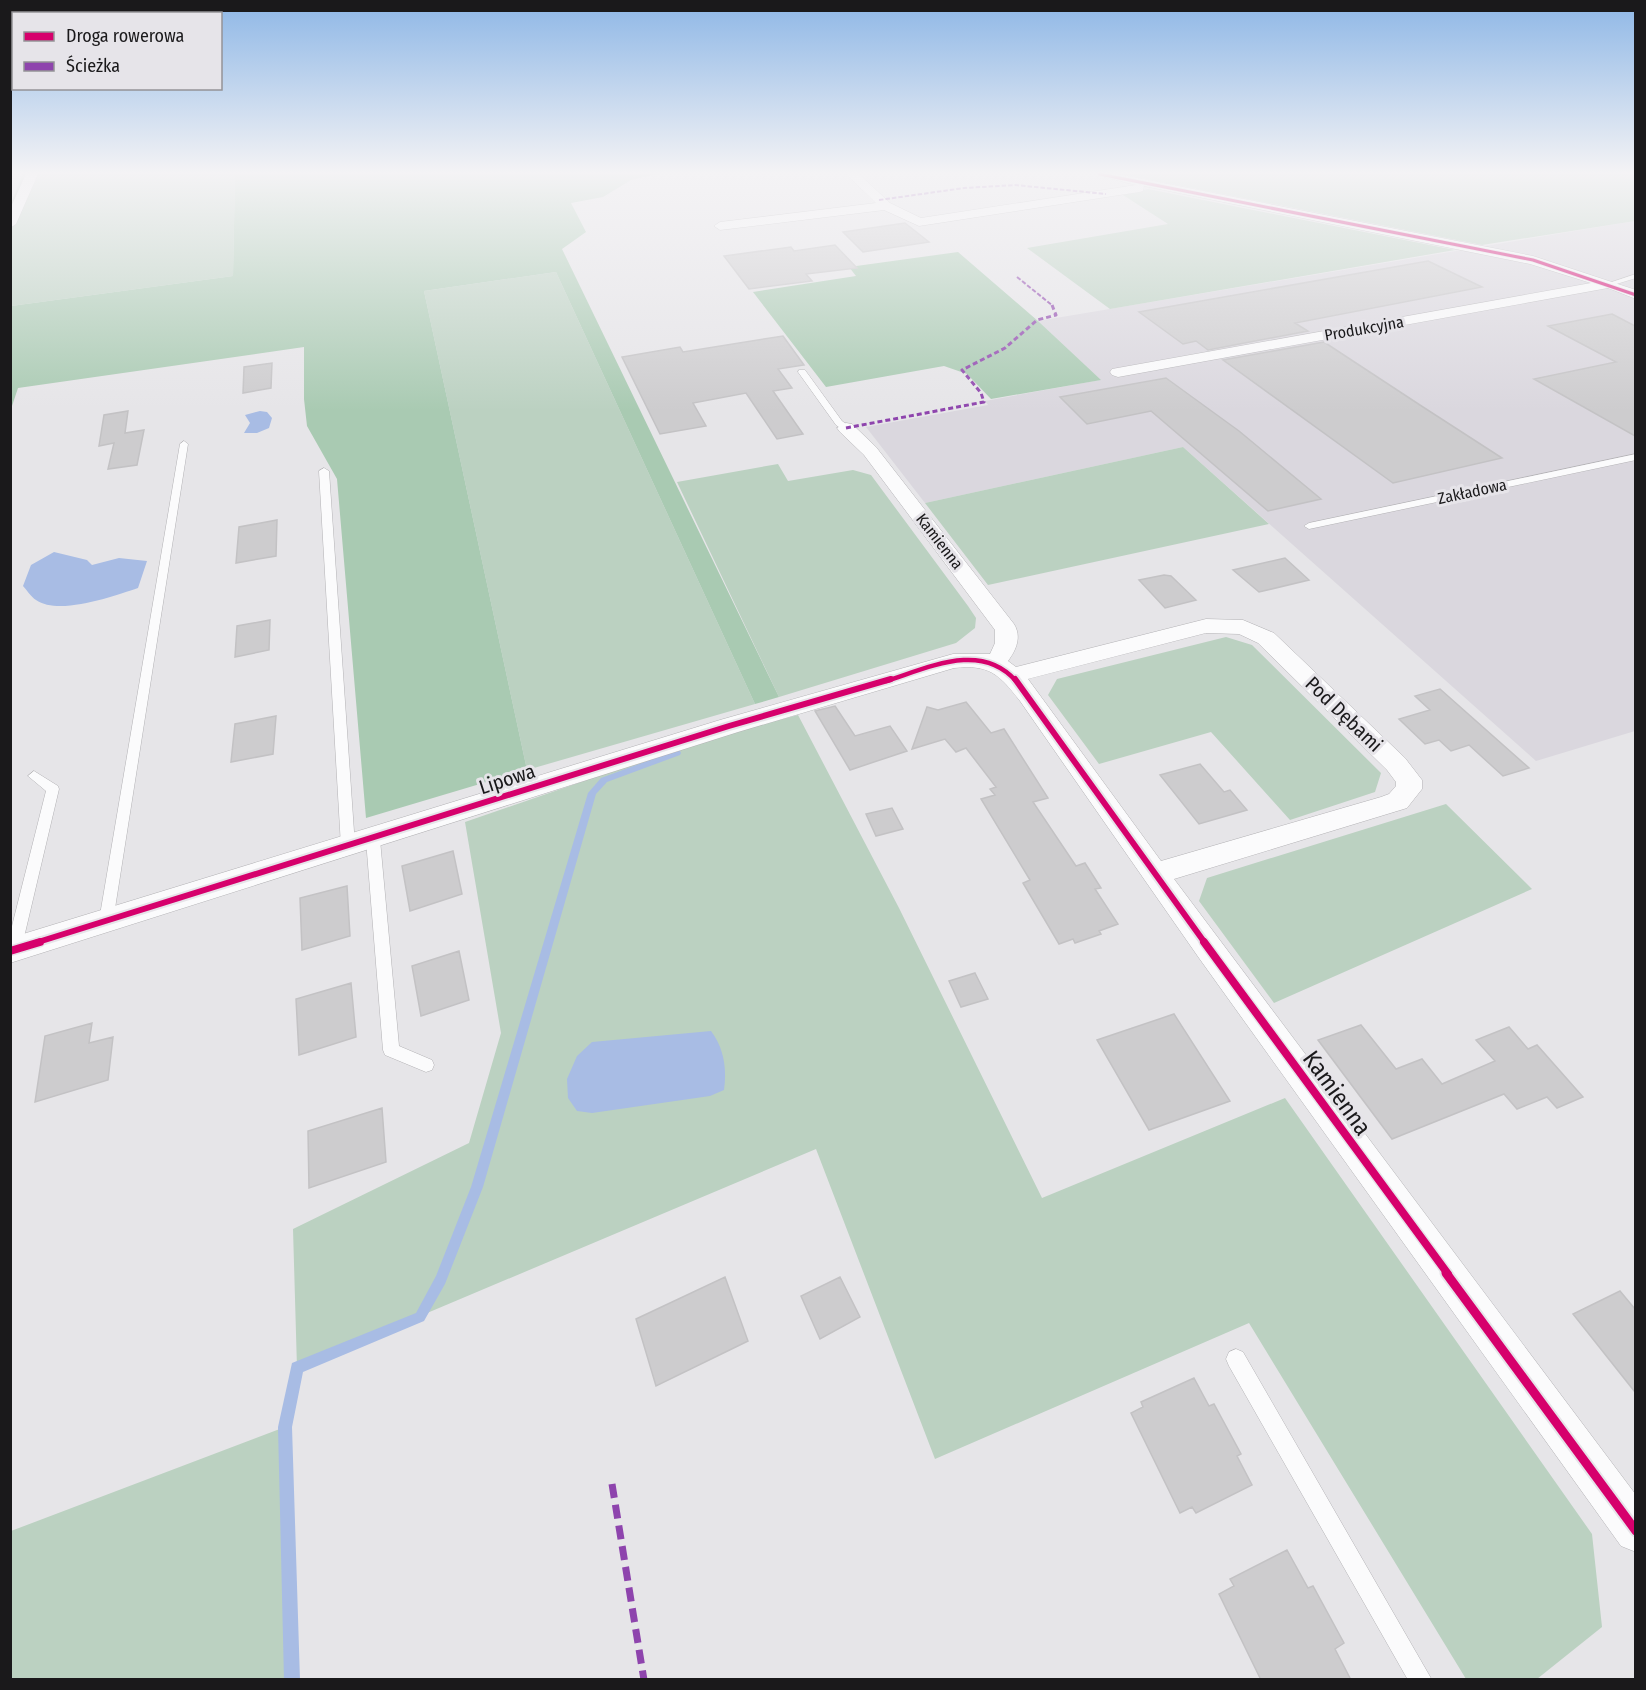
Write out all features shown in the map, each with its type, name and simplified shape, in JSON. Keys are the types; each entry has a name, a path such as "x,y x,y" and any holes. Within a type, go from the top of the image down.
{"street":[{"path":"1496,253 1533,260 1610,284 1635,295"},
{"name":"Produkcyjna","path":"1118,372 1610,284"},
{"name":"Kamienna","path":"846,428 870,451 1006,629 1008,642 1004,653 1004,668 1635,1531"},
{"name":"Pod Dębami","path":"1004,668 1206,626 1243,627 1266,638 1396,764 1408,780 1409,789 1405,795 1388,805 1156,873"},
{"name":"Lipowa","path":"12,951 373,840 729,726 953,661 974,659 1004,668"}],"lane":[{"path":"1610,284 1635,276"},
{"path":"802,372 839,423 846,428"},
{"path":"106,921 184,444"},
{"name":"Zakładowa","path":"1309,526 1635,456"},
{"path":"324,471 348,846"},
{"path":"12,951 53,789 33,776"},
{"path":"373,840 391,1050 426,1065"},
{"path":"1236,1359 1421,1680"}],"shaded area":[{"path":"1445,253 1635,253 1635,731 1536,761 1183,447 925,503 866,427 988,405 985,401 1100,380 1038,321"}],"green space":[{"path":"11,253 233,253 233,276 11,306"},
{"path":"233,253 564,253 779,697 755,704 556,272 424,291 527,770 366,818 337,479 307,426 304,399 304,347 18,388 11,409 11,306 233,276"},
{"path":"959,253 1038,321 1101,380 991,399 967,374 944,366 826,387 753,292 856,276 849,267"},
{"path":"1034,253 1438,253 1110,309"},
{"path":"556,272 755,704 527,770 424,291"},
{"path":"1183,447 1269,524 988,585 925,503"},
{"path":"778,464 788,481 853,470 871,475 968,606 976,618 975,628 956,643 779,697 677,482"},
{"path":"1226,637 1252,645 1381,773 1375,792 1290,820 1211,732 1099,764 1048,695 1057,679"},
{"path":"798,715 899,908 1042,1198 1285,1098 1592,1534 1602,1627 1537,1679 1466,1679 1249,1323 935,1459 816,1149 297,1368 293,1229 469,1143 501,1033 465,822 697,742"},
{"path":"1446,804 1532,889 1274,1003 1199,901 1207,878"},
{"path":"285,1427 292,1679 11,1679 11,1531"}],"water":[{"path":"260,411 267,412 272,418 269,428 257,433 244,433 250,423 245,415"},
{"path":"54,552 87,560 92,565 119,558 147,561 138,588 87,603 58,606 36,600 23,586 31,565"},
{"path":"711,1031 724,1059 724,1090 710,1096 592,1113 577,1111 568,1098 567,1079 577,1056 592,1042"}],"building":[{"path":"747,253 843,253 857,268 806,274 812,281 749,289 724,256"},
{"path":"1428,261 1482,287 1295,323 1308,331 1208,350 1196,341 1183,344 1139,312"},
{"path":"1612,314 1635,326 1635,436 1534,379 1616,362 1548,326"},
{"path":"783,336 804,365 778,369 792,388 773,391 803,434 777,439 746,393 693,403 706,426 660,434 622,357 680,347 683,352"},
{"path":"1324,342 1502,458 1393,483 1223,360"},
{"path":"272,363 271,388 243,393 244,367"},
{"path":"1166,378 1239,431 1321,499 1268,511 1151,411 1087,424 1060,397"},
{"path":"128,411 125,433 144,430 137,465 108,469 114,443 99,446 104,415"},
{"path":"277,520 276,556 236,563 239,527"},
{"path":"1285,558 1309,580 1259,592 1233,570"},
{"path":"1164,575 1171,576 1196,600 1165,608 1139,580"},
{"path":"270,620 269,650 235,657 237,626"},
{"path":"1440,689 1529,768 1503,776 1469,745 1451,751 1439,740 1425,744 1399,719 1430,710 1415,696"},
{"path":"966,702 991,733 1004,729 1048,798 1033,802 1076,866 1085,863 1101,888 1095,889 1118,924 1099,931 1101,934 1075,943 1073,939 1059,944 1023,883 1030,880 981,799 995,795 990,789 996,787 966,748 956,752 945,739 912,749 927,707 938,710"},
{"path":"835,706 855,736 890,726 907,751 850,770 815,711"},
{"path":"276,716 273,754 231,762 235,724"},
{"path":"1200,764 1224,792 1230,790 1247,810 1199,824 1160,775"},
{"path":"892,808 903,829 876,836 866,814"},
{"path":"453,851 462,894 410,911 402,866"},
{"path":"347,886 350,936 302,950 300,898"},
{"path":"459,951 469,1000 421,1016 412,966"},
{"path":"975,973 988,999 961,1007 949,981"},
{"path":"351,983 356,1037 299,1055 296,999"},
{"path":"1174,1014 1230,1101 1149,1130 1097,1040"},
{"path":"92,1023 89,1043 113,1037 108,1080 35,1102 45,1036"},
{"path":"1361,1025 1396,1069 1422,1059 1442,1084 1495,1061 1476,1040 1509,1027 1528,1049 1537,1045 1583,1097 1557,1108 1547,1097 1517,1109 1504,1094 1392,1139 1318,1040"},
{"path":"382,1108 386,1162 309,1188 308,1131"},
{"path":"725,1277 748,1341 656,1386 636,1319"},
{"path":"840,1277 860,1317 820,1339 801,1296"},
{"path":"1620,1291 1635,1309 1635,1392 1573,1314"},
{"path":"1194,1378 1209,1406 1214,1404 1241,1454 1237,1456 1252,1485 1196,1513 1192,1507 1180,1513 1131,1413 1143,1407 1141,1402"},
{"path":"1287,1550 1308,1588 1313,1586 1344,1643 1335,1649 1351,1680 1261,1680 1219,1594 1234,1586 1230,1579"}],"waterway":[{"path":"292,1680 285,1427 297,1368 420,1317 441,1280 477,1187 592,793 604,780 677,753"}],"marked path":[{"path":"846,428 984,402 981,393 967,379 962,370 1005,348 1037,320 1056,315 1053,306 1017,277"},
{"path":"612,1484 644,1680"}],"cycle path":[{"path":"1497,253 1533,260 1610,284 1636,295"},
{"path":"10,951 729,726 953,661 978,659 996,664 1020,684 1209,949 1636,1531"}]}
